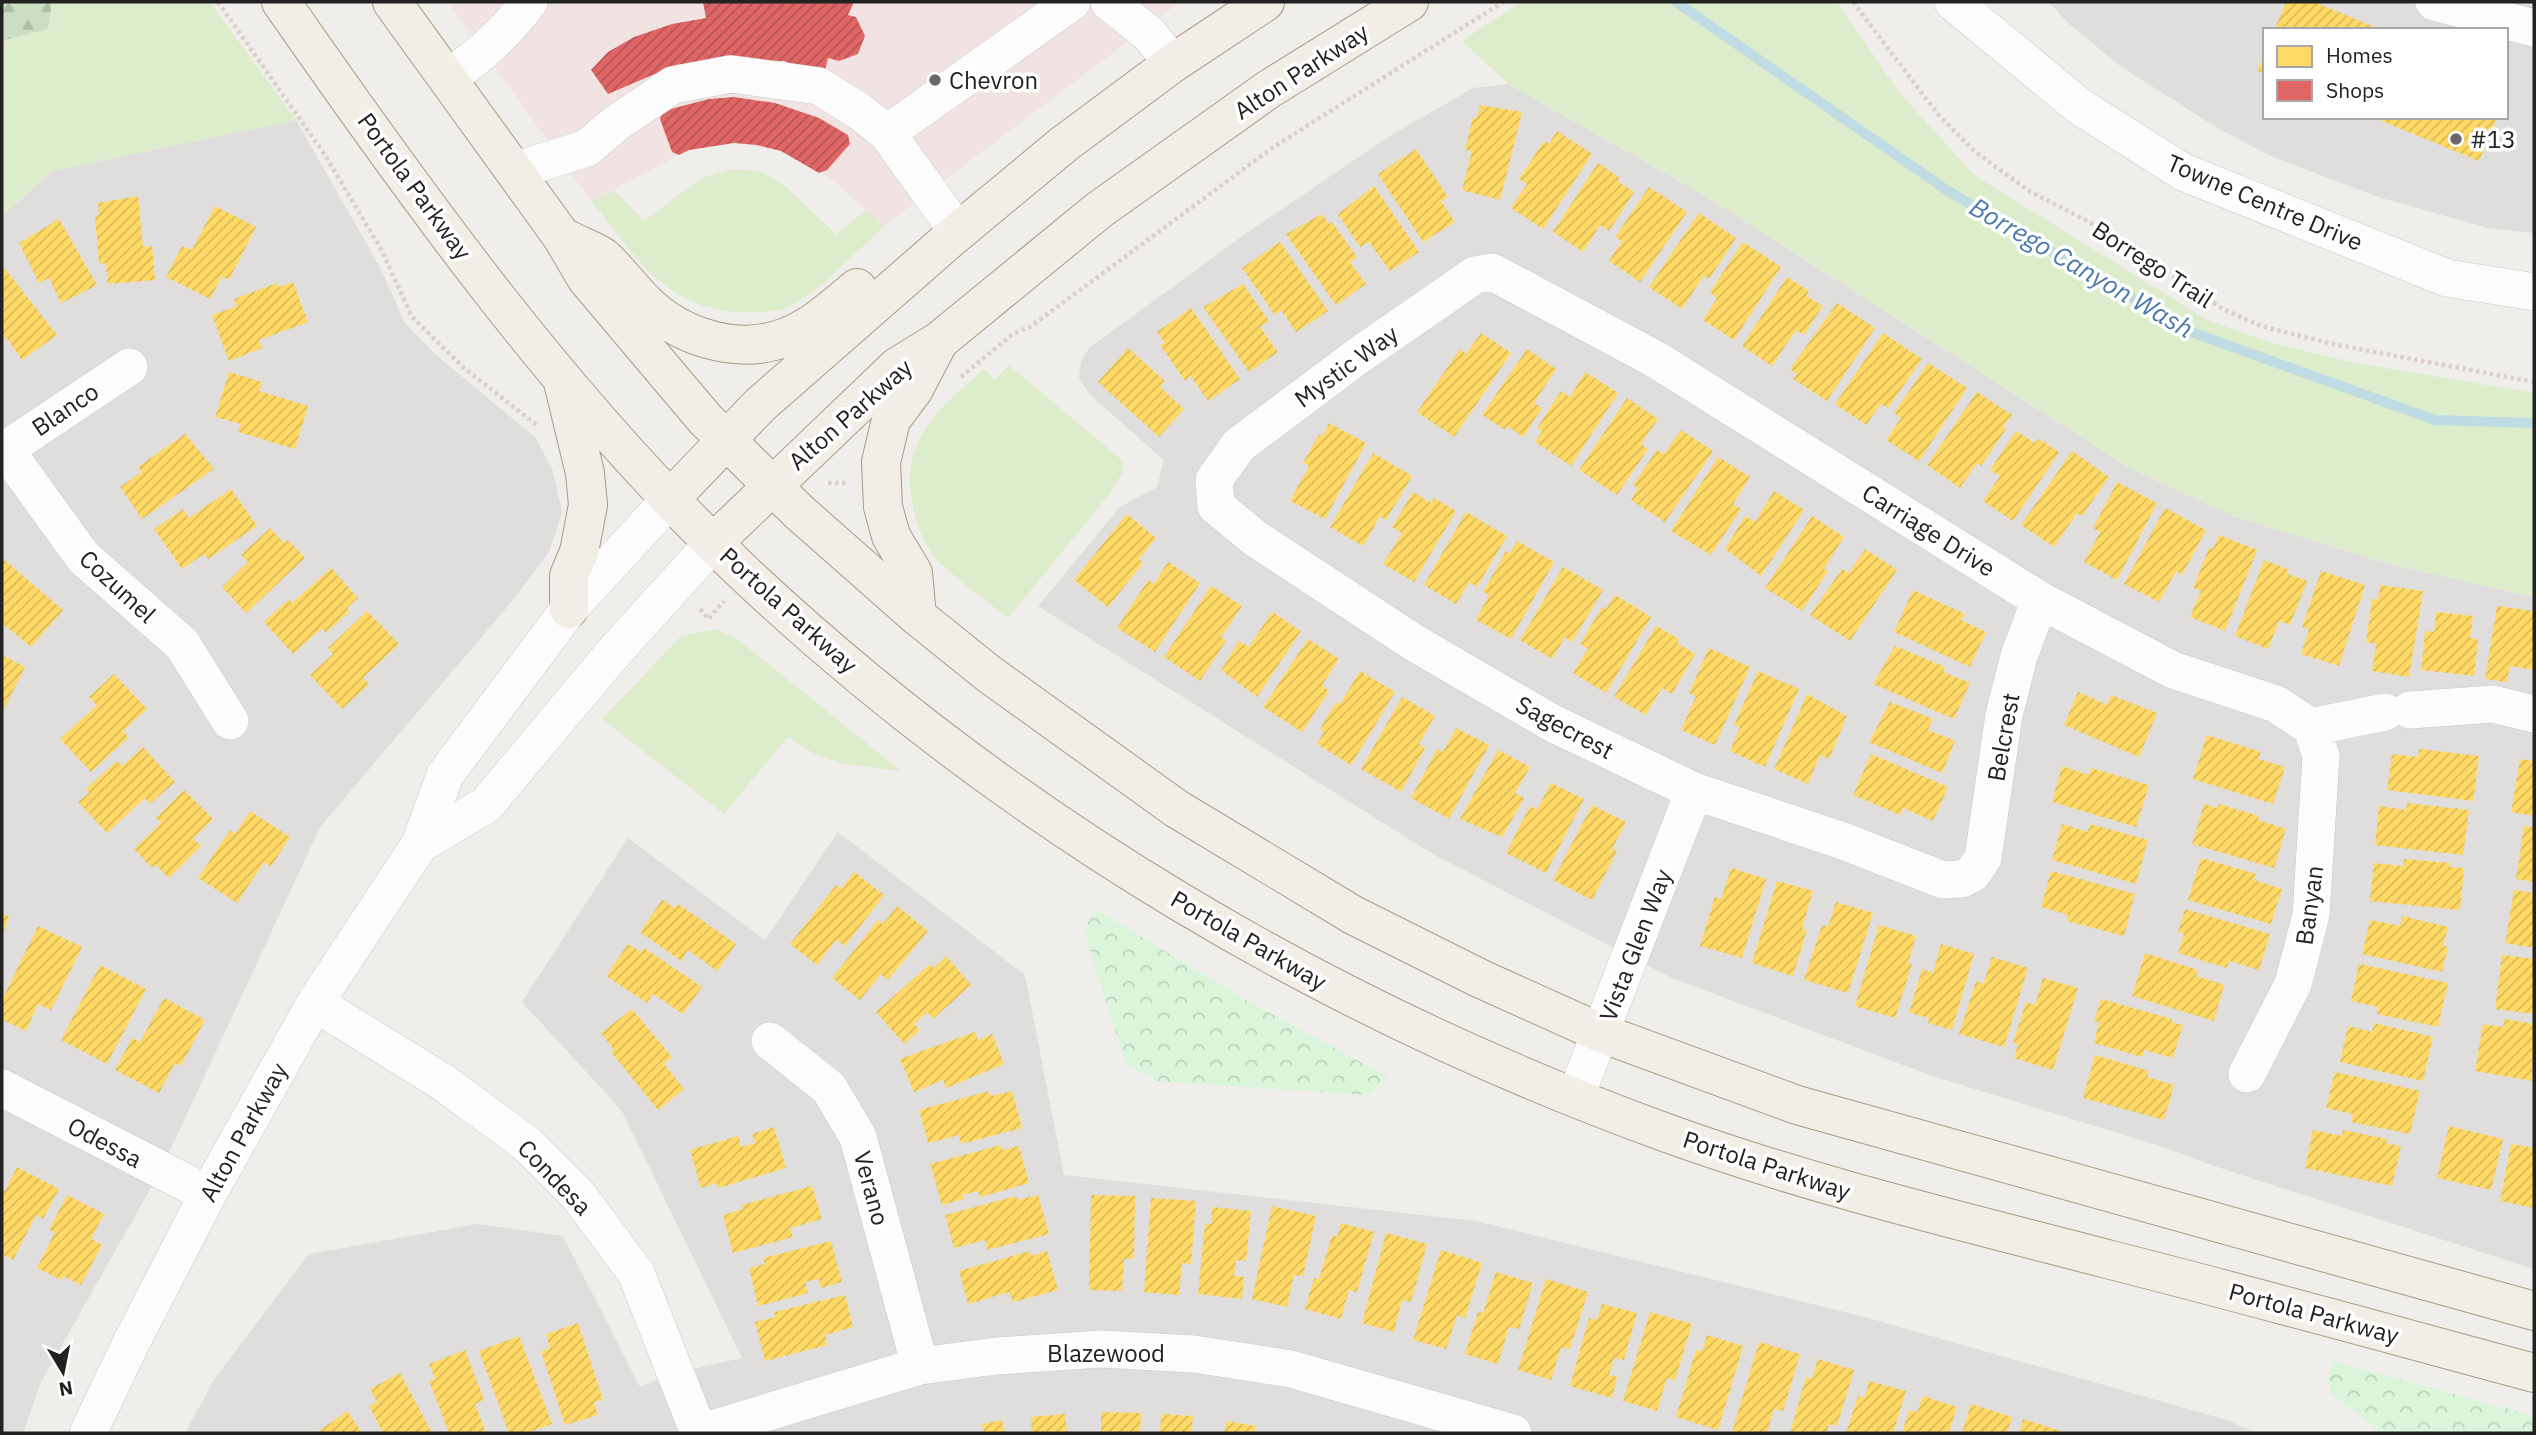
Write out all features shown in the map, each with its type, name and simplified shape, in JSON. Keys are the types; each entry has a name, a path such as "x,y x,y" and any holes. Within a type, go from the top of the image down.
{"main road":[{"name":"Portola Parkway","path":"281,2 488,285 561,377 671,498 746,575 929,732 1106,855 1201,915 1391,1017 1575,1098 1671,1135 1848,1192 2534,1373"},
{"path":"392,2 562,237 586,278 724,440 770,485 917,616 989,674 1119,770 1237,846 1365,920 1481,979 1601,1033 1797,1105 2534,1311"},
{"name":"Alton Parkway","path":"671,498 724,440 956,234 1065,144 1173,64 1265,2"},
{"name":"Alton Parkway","path":"714,542 770,485 897,367 939,341 1099,211 1269,89 1409,2"},
{"path":"562,237 601,256 652,309 674,325 714,341 746,344 786,337 821,318 912,242 956,234"},
{"path":"917,616 913,573 891,536 883,507 881,461 891,420 914,389 939,341"},
{"path":"561,377 585,472 589,505 579,552 569,576 569,609"}],"street":[{"path":"447,78 481,55 506,32 528,2"},
{"path":"887,133 1072,2"},
{"path":"1109,2 1148,33 1173,64"},
{"path":"2434,2 2534,28"},
{"name":"Towne Centre Drive","path":"1954,4 2079,106 2183,173 2447,278 2534,292"},
{"path":"514,171 587,148 615,124 673,85 732,74 819,86 887,133 956,234"},
{"name":"Mystic Way","path":"1214,480 1239,445 1357,356 1475,275 1492,272"},
{"name":"Carriage Drive","path":"1492,272 1655,359 2040,600 2173,670 2276,704 2311,727"},
{"name":"Blanco","path":"3,451 129,367"},
{"name":"Cozumel","path":"3,451 83,557 182,644 230,722"},
{"name":"Sagecrest","path":"1214,480 1216,506 1256,539 1413,642 1552,723 1694,791 1843,841 1943,880 1962,879 1972,874"},
{"name":"Alton Parkway","path":"89,1433 131,1343 208,1194 314,1003 420,844 445,775 569,609 671,498"},
{"name":"Alton Parkway","path":"420,844 486,805 672,586 714,542"},
{"name":"Belcrest","path":"1972,874 1983,858 2004,715 2019,656 2040,600"},
{"path":"2311,727 2398,711 2493,705 2534,714"},
{"name":"Banyan","path":"2247,1073 2293,984 2311,915 2321,756 2311,727"},
{"name":"Vista Glen Way","path":"1575,1098 1694,791"},
{"name":"Condesa","path":"314,1003 444,1083 527,1144 579,1195 636,1273 699,1433"},
{"name":"Verano","path":"770,1041 829,1088 858,1137 920,1366"},
{"name":"Odessa","path":"2,1088 208,1194"},
{"name":"Blazewood","path":"699,1433 920,1366 997,1356 1101,1349 1194,1353 1291,1369 1513,1433"}],"path":[{"path":"218,2 325,155 382,251 412,317 464,368 543,429"},
{"path":"957,381 1014,332 1030,327 1272,148 1503,2"},
{"name":"Borrego Trail","path":"1853,2 1937,113 1973,151 2029,191 2089,222 2223,309 2261,326 2333,344 2534,382"}],"shaded area":[{"path":"448,2 1180,2 883,227 837,183 798,158 781,151 734,143 689,150 591,201"},
{"path":"2049,2 2534,2 2534,233 2487,228 2378,197 2273,157 2219,129 2120,66 2068,23"},
{"path":"1508,84 1707,197 2131,469 2233,516 2389,564 2534,597 2534,1269 2223,1169 2160,1146 1932,1076 1672,978 1431,853 1038,606 1120,507 1157,487 1164,460 1090,395 1079,378 1081,361 1089,348 1255,227 1390,136 1473,88"},
{"path":"296,120 380,267 405,323 436,355 536,438 553,471 562,513 549,552 513,600 320,827 161,1170 41,1382 23,1433 2,1433 2,216 52,171"},
{"path":"838,832 1025,975 1064,1175 1476,1221 1865,1317 2230,1421 2256,1433 185,1433 215,1378 309,1254 477,1224 563,1236 640,1387 677,1372 742,1358 622,1111 522,1002 628,838 765,940"}],"green space":[{"path":"2,2 52,2 48,29 2,41"},
{"path":"52,2 210,2 296,120 52,171 2,216 2,41 48,29"},
{"path":"1521,2 1837,2 1899,92 1974,175 2207,320 2275,344 2355,363 2534,393 2534,597 2389,564 2233,516 2131,469 1707,197 1508,84 1462,41"},
{"path":"732,169 759,171 784,185 836,234 866,210 883,227 822,284 796,303 774,311 738,312 711,308 670,289 637,259 591,201 614,190 644,221 701,178"},
{"path":"1009,365 1123,461 1122,473 1111,492 1008,618 932,554 917,521 910,483 911,463 917,444 938,413 984,369 995,380"},
{"path":"715,629 735,637 901,771 844,764 816,755 788,737 724,814 602,719 681,636"},
{"path":"1095,909 1251,1003 1388,1077 1367,1095 1158,1081 1126,1065 1084,931"},
{"path":"2332,1361 2534,1416 2534,1433 2381,1433 2331,1393 2328,1379"}],"building: Homes":[{"path":"2286,2 2314,2 2377,28 2275,28"},
{"path":"2263,57 2263,73 2257,71"},
{"path":"1480,105 1522,112 1500,200 1462,190 1472,151 1465,150 1473,117 1477,118"},
{"name":"#13","path":"2377,119 2496,119 2479,161"},
{"path":"1557,131 1592,154 1543,229 1511,208 1527,184 1519,179 1544,141 1549,144"},
{"path":"1416,149 1448,197 1441,201 1455,222 1423,242 1378,174"},
{"path":"1598,163 1620,178 1617,181 1634,192 1609,231 1600,225 1583,252 1553,232"},
{"path":"1374,186 1419,252 1390,271 1369,242 1360,247 1338,214"},
{"path":"1649,187 1687,212 1640,282 1609,261 1622,241 1615,237"},
{"path":"138,196 143,247 152,246 155,280 108,284 106,263 99,264 95,216 99,215 98,203"},
{"path":"215,206 256,227 229,280 222,276 210,299 166,277 182,246 192,250"},
{"path":"1699,213 1736,238 1709,279 1704,275 1682,309 1649,287"},
{"path":"1322,214 1329,224 1332,222 1357,257 1350,262 1366,284 1336,305 1286,234"},
{"path":"59,219 97,285 61,303 49,278 39,283 19,243"},
{"path":"1280,242 1328,311 1296,332 1281,310 1275,315 1242,268"},
{"path":"1743,242 1781,267 1734,340 1703,320 1717,298 1710,292"},
{"path":"5,269 57,335 22,360 6,337 2,340 2,271"},
{"path":"1787,277 1809,291 1806,296 1823,306 1804,335 1796,330 1772,366 1742,346"},
{"path":"293,282 308,322 259,340 262,348 229,361 212,315 237,306 234,299 277,283 279,287"},
{"path":"1243,284 1269,321 1260,327 1278,352 1249,372 1203,307"},
{"path":"1837,303 1875,328 1827,401 1793,379 1797,374 1790,369"},
{"path":"1191,308 1240,379 1208,401 1191,376 1185,381 1160,345 1165,343 1157,332"},
{"path":"1481,333 1511,353 1454,437 1417,412 1460,349 1466,354"},
{"path":"1883,333 1922,359 1888,408 1881,404 1866,425 1835,404"},
{"path":"1128,348 1165,381 1160,387 1184,409 1159,437 1098,382"},
{"path":"1527,349 1556,369 1534,403 1542,408 1523,437 1507,426 1505,430 1482,415"},
{"path":"1928,363 1967,388 1919,461 1886,440 1901,418 1894,413"},
{"path":"229,372 262,382 259,391 308,406 295,449 238,432 241,424 215,417"},
{"path":"1585,372 1618,393 1571,466 1535,442 1542,431 1537,428 1561,391 1570,397"},
{"path":"1977,392 2012,415 2003,427 2006,429 1981,466 1977,463 1960,488 1927,465"},
{"path":"1627,398 1658,419 1641,444 1648,449 1617,495 1579,470"},
{"path":"1329,423 1366,443 1325,519 1290,501 1309,466 1303,463 1319,434 1323,436"},
{"path":"1681,430 1713,451 1665,522 1631,500 1638,488 1633,485 1657,450 1664,454"},
{"path":"2016,431 2035,443 2039,439 2059,452 2013,521 1983,501 2000,476 1990,470"},
{"path":"185,434 214,469 142,519 120,487 142,472 138,467"},
{"path":"2072,451 2109,477 2082,516 2077,513 2054,547 2021,525"},
{"path":"1373,453 1412,476 1386,520 1380,516 1363,546 1330,527"},
{"path":"1718,457 1750,477 1733,504 1741,509 1711,555 1671,531"},
{"path":"2117,482 2157,503 2117,580 2084,562 2100,532 2093,528"},
{"path":"231,489 257,526 208,559 204,554 182,569 154,529 183,509 189,518"},
{"path":"1774,491 1804,510 1761,576 1725,549 1745,516 1755,522"},
{"path":"1413,492 1431,503 1434,498 1456,511 1414,582 1383,564 1402,533 1392,527"},
{"path":"2165,508 2206,530 2182,575 2176,571 2159,602 2124,584"},
{"path":"1466,512 1507,536 1477,587 1469,582 1456,604 1424,585"},
{"path":"1127,514 1156,538 1139,559 1143,563 1108,607 1074,580"},
{"path":"1812,516 1844,537 1824,569 1828,571 1802,611 1765,588"},
{"path":"270,528 284,543 288,540 305,558 246,613 222,587 248,562 241,555"},
{"path":"2219,535 2257,550 2225,631 2190,617 2201,591 2193,588 2209,548 2213,549"},
{"path":"1517,541 1554,562 1511,639 1476,620 1489,595 1483,592 1506,551 1510,553"},
{"path":"1865,549 1897,570 1850,641 1810,615 1842,569 1849,573"},
{"path":"2,558 63,610 31,647 2,623"},
{"path":"2264,560 2289,570 2287,574 2307,581 2290,625 2279,621 2268,649 2235,636"},
{"path":"1168,562 1200,583 1155,652 1117,628 1148,580 1154,584"},
{"path":"1563,567 1603,590 1572,642 1565,637 1552,659 1520,640"},
{"path":"331,568 358,598 347,608 350,611 326,633 322,628 293,654 264,622 289,599 292,603"},
{"path":"2321,571 2365,585 2339,666 2301,654 2309,629 2302,627"},
{"path":"2380,585 2423,591 2409,677 2372,671 2376,644 2366,642 2372,599 2378,600"},
{"path":"1211,586 1242,606 1221,637 1226,641 1200,681 1164,657"},
{"path":"1913,590 1965,614 1961,620 1986,632 1970,667 1894,632"},
{"path":"1615,595 1651,617 1606,693 1573,673 1588,649 1580,644 1602,607 1606,609"},
{"path":"2497,606 2534,611 2534,670 2510,666 2507,682 2485,679"},
{"path":"367,611 399,644 363,678 369,684 342,709 310,675 333,654 328,648"},
{"path":"1272,612 1301,631 1257,697 1221,670 1239,641 1249,647"},
{"path":"2436,612 2473,616 2470,638 2478,639 2474,676 2421,670 2425,631 2434,632"},
{"path":"1656,626 1679,639 1677,643 1695,654 1672,694 1662,688 1646,715 1614,697"},
{"path":"1308,639 1339,659 1322,685 1329,691 1302,732 1263,707"},
{"path":"1895,646 1945,667 1943,672 1970,683 1954,719 1873,684"},
{"path":"1709,648 1750,667 1715,745 1681,730 1696,696 1689,693"},
{"path":"2,655 25,667 4,709 2,708"},
{"path":"1360,671 1395,692 1351,765 1317,744 1324,732 1320,729 1336,702 1340,704"},
{"path":"1758,671 1799,689 1765,767 1730,751 1740,727 1734,725"},
{"path":"114,674 147,709 123,731 129,737 91,772 60,739 97,705 89,697"},
{"path":"2078,692 2107,705 2111,695 2157,713 2139,757 2064,725"},
{"path":"1807,694 1847,716 1829,759 1820,755 1808,784 1774,769"},
{"path":"1402,697 1435,716 1419,744 1425,748 1401,792 1361,769"},
{"path":"1890,702 1933,719 1928,730 1955,741 1942,773 1869,742"},
{"path":"1456,728 1489,745 1449,819 1411,798 1437,749 1443,752"},
{"path":"2207,735 2261,752 2258,759 2285,767 2273,804 2193,779"},
{"path":"143,747 175,782 150,804 145,798 107,833 78,802 89,793 86,789 117,761 122,766"},
{"path":"2419,749 2479,756 2473,801 2387,790 2392,754 2418,757"},
{"path":"1498,750 1530,767 1515,793 1524,798 1502,837 1460,819"},
{"path":"1871,754 1948,787 1933,821 1903,808 1900,815 1853,795"},
{"path":"2520,759 2534,761 2534,816 2511,812"},
{"path":"2062,766 2089,775 2091,768 2149,785 2136,827 2052,802"},
{"path":"1551,783 1584,799 1546,873 1506,853 1530,806 1537,810"},
{"path":"184,790 213,819 193,839 201,846 169,878 155,864 152,868 134,849 161,823 156,818"},
{"path":"2407,803 2469,810 2463,855 2375,845 2379,806 2406,810"},
{"path":"2204,804 2217,808 2219,804 2259,816 2258,820 2286,829 2274,868 2192,844"},
{"path":"1592,805 1626,822 1612,849 1617,851 1592,900 1553,880"},
{"path":"250,811 290,837 271,867 264,862 237,903 198,878 230,830 235,834"},
{"path":"2062,824 2088,832 2090,824 2148,840 2136,884 2052,860"},
{"path":"2524,826 2534,827 2534,882 2516,879"},
{"path":"2201,858 2256,874 2254,880 2282,889 2271,924 2188,900"},
{"path":"2404,859 2450,863 2450,867 2464,868 2460,910 2370,901 2374,863 2403,866"},
{"path":"1731,868 1766,879 1742,958 1700,946 1715,897 1721,899"},
{"path":"2051,871 2135,894 2124,936 2067,921 2068,915 2041,907"},
{"path":"854,872 884,895 845,946 836,940 817,965 790,944 836,885 841,889"},
{"path":"1777,881 1813,891 1802,929 1807,930 1793,976 1752,963"},
{"path":"2514,890 2534,893 2534,948 2505,943"},
{"path":"662,900 675,908 678,904 736,944 717,971 688,950 681,961 640,932"},
{"path":"1836,902 1873,913 1848,993 1804,980 1822,925 1828,927"},
{"path":"897,906 928,931 888,980 881,974 860,1000 832,978 878,920 883,924"},
{"path":"2185,909 2270,934 2259,970 2229,961 2227,968 2178,953 2184,934 2178,932"},
{"path":"2,914 9,916 2,937"},
{"path":"2402,916 2448,927 2443,946 2448,947 2442,972 2362,954 2370,920 2400,926"},
{"path":"1879,925 1916,936 1908,963 1912,964 1895,1018 1855,1006"},
{"path":"38,926 82,947 51,1010 38,1004 26,1031 2,1020 2,1000"},
{"path":"628,944 641,952 644,948 702,987 683,1014 653,994 647,1003 606,976"},
{"path":"1941,944 1974,954 1952,1030 1928,1023 1929,1018 1909,1013 1922,969 1933,973"},
{"path":"2145,953 2198,970 2196,976 2224,985 2214,1021 2132,996"},
{"path":"2502,955 2534,959 2534,1014 2495,1009"},
{"path":"946,956 971,985 933,1019 927,1012 914,1024 920,1030 904,1044 876,1012 930,964 934,968"},
{"path":"1992,957 2028,968 2004,1047 1959,1034 1976,981 1983,984"},
{"path":"2359,964 2448,983 2438,1027 2377,1014 2378,1007 2351,1001"},
{"path":"100,965 146,989 107,1064 61,1040"},
{"path":"2043,978 2078,988 2053,1070 2014,1058 2018,1044 2013,1043 2026,1002 2035,1005"},
{"path":"164,998 205,1020 181,1066 175,1063 159,1093 115,1070 132,1038 140,1042"},
{"path":"2101,999 2172,1019 2171,1022 2183,1025 2173,1058 2144,1050 2142,1057 2094,1043 2099,1022 2094,1021"},
{"path":"632,1009 672,1057 664,1064 684,1089 658,1110 611,1052 614,1050 601,1033"},
{"path":"2504,1019 2534,1024 2532,1081 2475,1071 2483,1024 2503,1027"},
{"path":"2374,1023 2433,1037 2423,1081 2340,1062 2348,1026 2372,1032"},
{"path":"975,1032 978,1040 992,1034 1004,1064 946,1088 943,1080 914,1092 900,1059"},
{"path":"2095,1055 2149,1071 2147,1077 2174,1085 2164,1120 2083,1098"},
{"path":"2335,1072 2420,1091 2410,1134 2351,1122 2353,1114 2326,1108"},
{"path":"989,1091 991,1096 1012,1091 1022,1128 961,1144 959,1135 928,1143 919,1110"},
{"path":"2449,1126 2503,1139 2491,1190 2437,1178"},
{"path":"774,1127 786,1168 718,1188 717,1183 701,1188 690,1150 738,1136 741,1147 755,1143 752,1134"},
{"path":"2313,1130 2342,1136 2343,1130 2387,1139 2386,1143 2401,1146 2392,1186 2305,1168"},
{"path":"2511,1144 2534,1148 2534,1208 2500,1201"},
{"path":"1001,1145 1002,1150 1019,1146 1029,1183 980,1197 978,1191 962,1195 964,1199 942,1205 930,1164"},
{"path":"17,1167 59,1189 43,1219 36,1215 13,1260 2,1254 2,1189 5,1191"},
{"path":"812,1186 822,1219 790,1228 793,1237 733,1253 723,1215 743,1209 742,1205"},
{"path":"67,1195 104,1214 91,1239 102,1245 81,1285 63,1276 61,1280 37,1268 55,1232 49,1230"},
{"path":"1038,1195 1049,1234 987,1250 985,1240 954,1248 945,1215 1016,1196 1017,1200"},
{"path":"1091,1195 1135,1196 1134,1259 1124,1259 1122,1291 1089,1290"},
{"path":"1151,1198 1196,1201 1191,1264 1182,1263 1179,1295 1144,1292"},
{"path":"1272,1206 1316,1216 1303,1276 1294,1275 1287,1307 1252,1299"},
{"path":"1212,1207 1251,1211 1246,1261 1236,1260 1234,1276 1244,1277 1242,1299 1198,1294 1205,1223 1211,1224"},
{"path":"1341,1223 1374,1232 1357,1292 1349,1290 1341,1319 1305,1309 1314,1278 1319,1279 1332,1235 1337,1237"},
{"path":"1386,1233 1427,1244 1411,1302 1402,1300 1394,1332 1362,1323"},
{"path":"831,1241 842,1282 821,1288 819,1279 805,1282 808,1293 758,1306 749,1268 765,1264 763,1258"},
{"path":"1441,1250 1482,1263 1465,1318 1457,1315 1446,1349 1413,1340"},
{"path":"1030,1251 1031,1256 1047,1251 1058,1290 1013,1302 1009,1292 968,1304 959,1271"},
{"path":"1496,1272 1533,1283 1519,1329 1509,1327 1498,1364 1465,1354 1478,1312 1483,1313"},
{"path":"1546,1279 1588,1292 1570,1349 1561,1347 1551,1380 1518,1370"},
{"path":"845,1295 853,1327 825,1335 827,1345 765,1361 755,1322 775,1317 774,1312"},
{"path":"1602,1304 1637,1313 1624,1360 1614,1358 1609,1375 1617,1377 1612,1398 1570,1386 1589,1318 1597,1320"},
{"path":"1650,1312 1692,1324 1675,1380 1667,1378 1657,1411 1623,1401"},
{"path":"578,1323 603,1400 594,1402 598,1415 565,1425 541,1351 550,1348 546,1334"},
{"path":"1707,1335 1743,1346 1718,1430 1676,1417 1696,1350 1702,1351"},
{"path":"519,1336 552,1424 526,1433 509,1433 479,1351"},
{"path":"1759,1342 1800,1354 1783,1411 1774,1409 1767,1433 1732,1432"},
{"path":"465,1350 484,1400 475,1404 486,1433 449,1433 429,1381 435,1379 429,1364"},
{"path":"1818,1359 1854,1370 1837,1426 1829,1424 1826,1433 1790,1433 1806,1377 1812,1379"},
{"path":"400,1373 432,1433 383,1433 369,1406 377,1402 370,1389"},
{"path":"1869,1381 1906,1391 1893,1433 1846,1433 1858,1396 1864,1398"},
{"path":"1923,1396 1957,1407 1949,1433 1902,1433 1909,1410 1917,1412"},
{"path":"1971,1404 2012,1417 2007,1433 1962,1433"},
{"path":"347,1411 362,1433 316,1433"},
{"path":"1101,1412 1141,1413 1140,1433 1101,1433"},
{"path":"1065,1414 1067,1433 1032,1433 1031,1417"},
{"path":"1161,1414 1193,1416 1191,1433 1160,1433"},
{"path":"2023,1419 2067,1433 2019,1433"},
{"path":"1002,1420 1005,1433 984,1433 982,1424"},
{"path":"1226,1421 1256,1426 1254,1433 1224,1433"}],"building: Shops":[{"path":"703,2 854,2 848,15 856,17 865,36 858,54 839,61 828,58 825,70 816,73 784,61 713,59 676,65 608,94 591,70 608,52 634,37 672,24 706,18"},
{"path":"734,97 775,103 819,118 848,135 850,144 827,170 819,173 781,151 757,145 734,143 689,150 679,155 672,152 660,119 663,111 709,99"}],"waterway":[{"name":"Borrego Canyon Wash","path":"1676,2 1948,191 2191,332 2435,420 2534,423"}],"place":[{"name":"Chevron","path":"935,80"},
{"name":"#13","path":"2456,139"}]}
